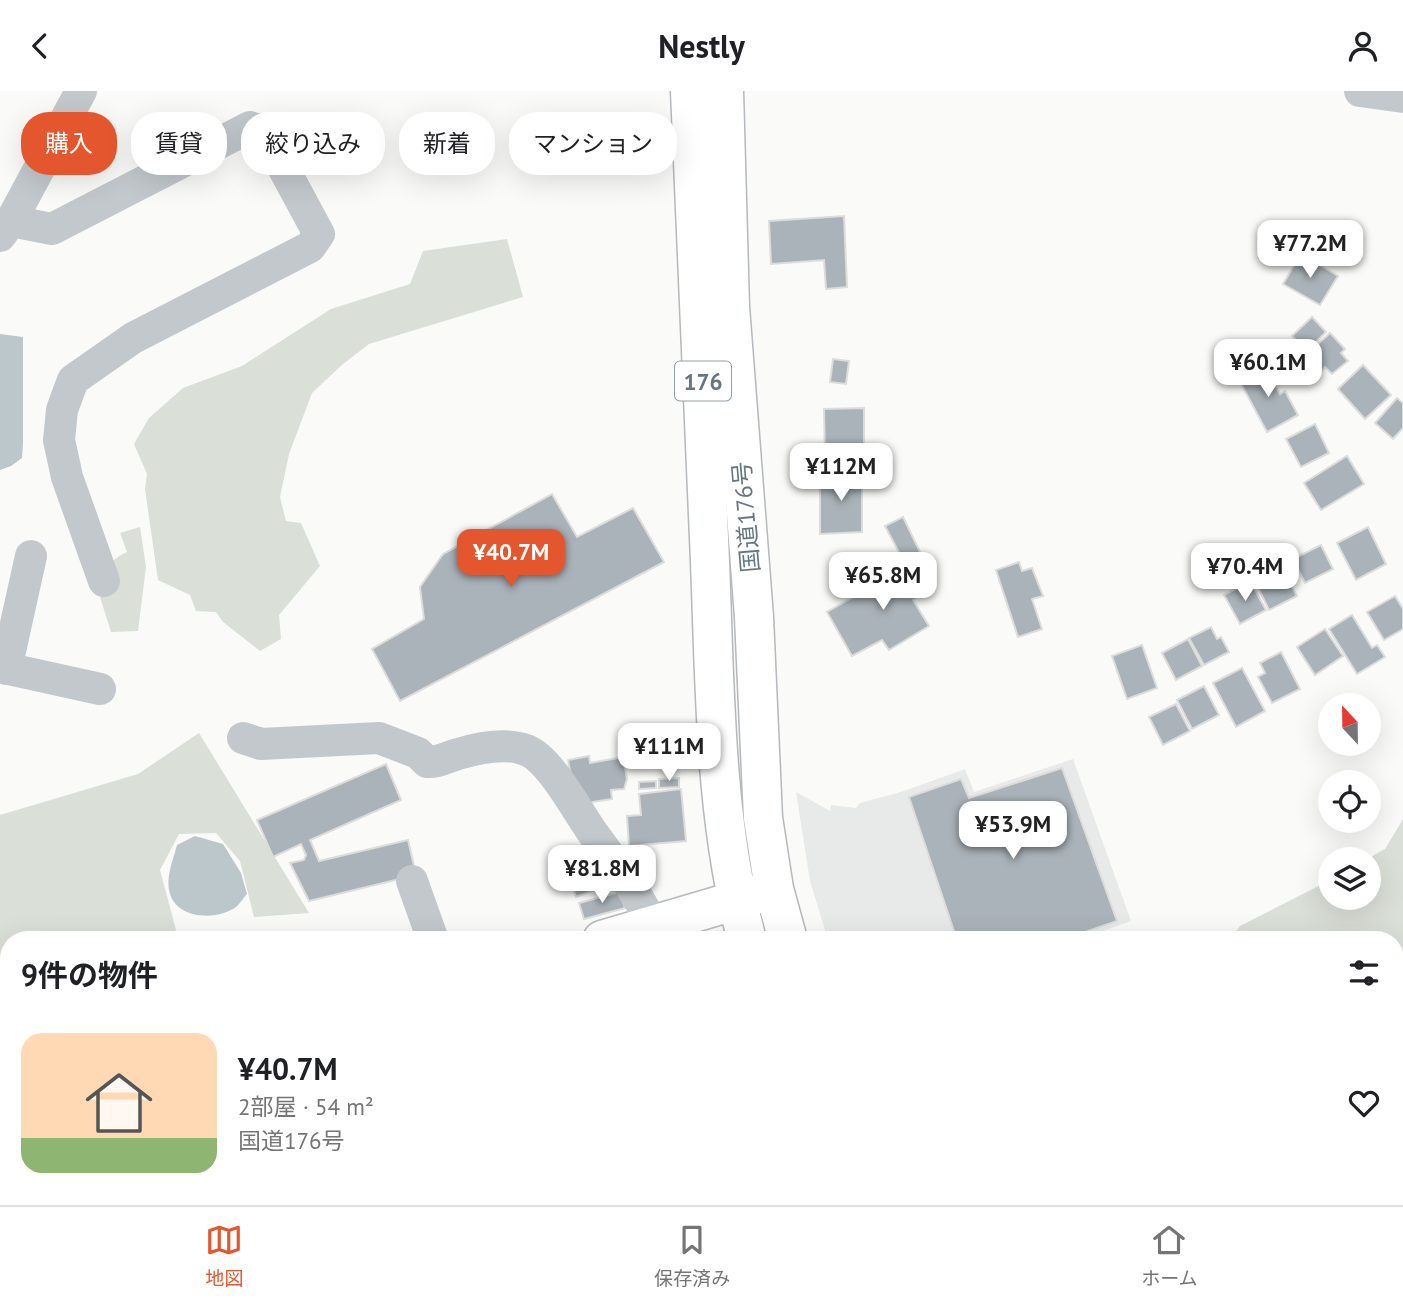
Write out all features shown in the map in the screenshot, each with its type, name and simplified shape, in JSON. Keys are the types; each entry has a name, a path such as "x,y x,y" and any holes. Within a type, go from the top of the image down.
{"main road":[{"name":"国道176号","path":"690,91 715,693 726,834 745,931"},
{"name":"国道176号","path":"724,91 730,307 754,617 764,818 774,889 786,931"},
{"path":"660,931 774,889"}],"street":[{"path":"81,91 6,228 52,229 250,127 264,132 319,234 310,247 134,338 73,380 62,410 59,440 67,477 104,581"},
{"path":"1360,91 1403,97"},
{"path":"31,556 3,668 100,689"},
{"path":"243,738 261,744 379,738 418,753 427,762 433,763 484,748 505,746 526,749 539,757 620,867 656,931"},
{"path":"412,881 430,931"}],"shaded area":[{"path":"507,239 523,297 369,344 312,393 289,454 280,497 286,521 301,523 320,566 279,615 281,639 260,651 223,622 216,612 196,611 190,595 158,580 145,489 147,474 134,444 149,418 183,388 242,366 331,309 410,284 423,251"},
{"path":"0,334 23,337 23,443 22,458 0,470"},
{"path":"140,527 146,567 138,631 111,632 100,597 108,593 111,564 127,552 120,533"},
{"path":"199,733 309,913 254,917 240,861 216,833 179,834 160,870 175,931 0,931 0,815 138,774"},
{"path":"1073,759 1131,921 1103,931 825,931 810,881 796,792 830,811 831,805 856,808 860,803 904,791 965,769 974,792"},
{"path":"1403,819 1403,931 1236,931 1240,926 1318,886 1318,910 1381,910 1381,851"},
{"path":"195,836 223,844 241,873 247,894 237,906 228,911 208,916 189,913 174,902 170,894 169,876 177,845"}],"building":[{"path":"844,216 847,287 826,289 824,260 771,264 769,221"},
{"path":"1301,254 1338,276 1320,305 1283,284"},
{"path":"1312,317 1326,332 1307,351 1292,336"},
{"path":"1330,333 1345,349 1341,353 1348,361 1332,374 1325,367 1320,372 1305,356"},
{"path":"833,359 849,361 846,384 830,382"},
{"path":"1363,365 1391,395 1365,419 1338,389"},
{"path":"1264,366 1280,394 1285,391 1298,415 1267,432 1239,380"},
{"path":"1397,398 1403,403 1403,428 1393,439 1375,423"},
{"path":"864,408 864,460 825,460 824,409"},
{"path":"1315,424 1329,453 1301,467 1286,439"},
{"path":"1347,456 1364,484 1321,510 1304,483"},
{"path":"862,473 862,532 820,534 820,474"},
{"path":"552,494 577,537 633,508 664,562 400,701 372,649 424,619 420,587 443,554"},
{"path":"903,517 921,554 904,562 885,526"},
{"path":"1368,527 1386,564 1356,580 1337,543"},
{"path":"1321,545 1333,569 1305,583 1293,559"},
{"path":"1277,557 1297,596 1269,610 1250,571"},
{"path":"915,562 930,590 913,600 929,626 889,650 882,640 852,656 827,612"},
{"path":"1019,562 1022,571 1032,568 1043,596 1032,599 1042,629 1018,637 996,570"},
{"path":"1250,581 1266,610 1240,624 1224,595"},
{"path":"1395,596 1403,609 1403,629 1384,640 1367,612"},
{"path":"1352,615 1372,648 1377,645 1385,657 1357,674 1329,629"},
{"path":"1211,627 1217,639 1221,637 1229,652 1204,665 1189,638"},
{"path":"1325,629 1343,656 1315,675 1297,647"},
{"path":"1188,639 1202,666 1176,680 1162,653"},
{"path":"1142,645 1157,688 1127,699 1112,656"},
{"path":"1281,652 1300,689 1272,703 1258,677 1265,673 1260,663"},
{"path":"1242,668 1265,711 1236,727 1213,683"},
{"path":"1204,686 1219,715 1192,729 1177,700"},
{"path":"1176,704 1190,731 1163,745 1149,717"},
{"path":"589,756 590,763 623,757 627,779 624,789 611,790 612,799 586,803 573,787 568,760"},
{"path":"386,764 401,800 310,840 319,861 408,840 416,875 309,901 290,863 304,860 306,855 301,844 273,857 257,820"},
{"path":"1062,768 1117,921 1088,931 954,931 909,797 961,779 969,798"},
{"path":"679,778 679,787 659,788 659,779"},
{"path":"656,781 656,788 639,789 639,782"},
{"path":"681,789 686,841 629,846 627,816 641,815 639,794"},
{"path":"597,858 606,886 576,897 567,868"},
{"path":"620,892 625,908 584,919 579,903"}]}
